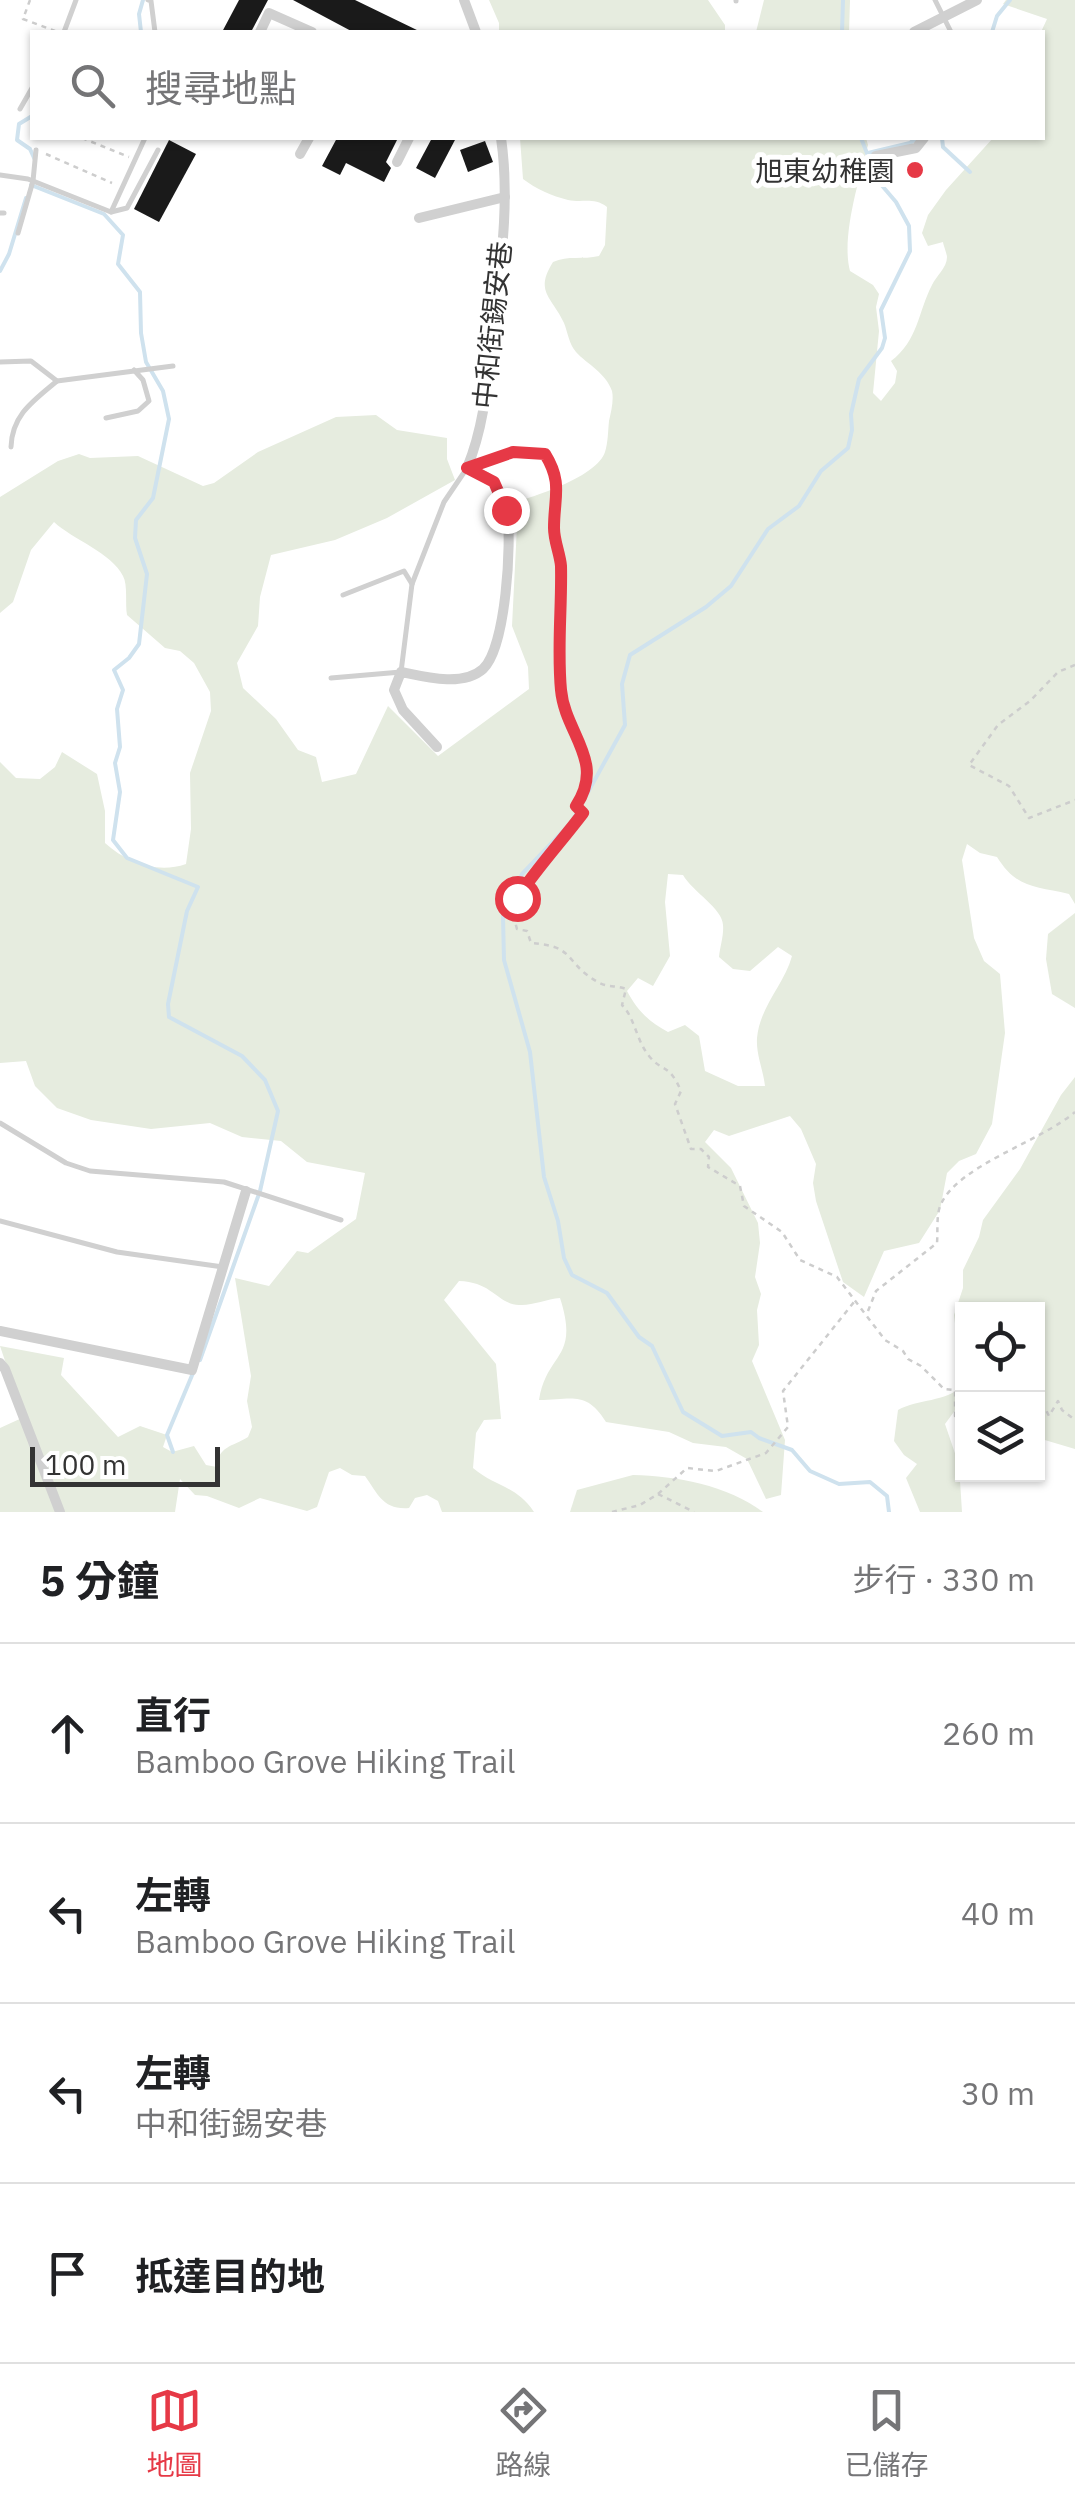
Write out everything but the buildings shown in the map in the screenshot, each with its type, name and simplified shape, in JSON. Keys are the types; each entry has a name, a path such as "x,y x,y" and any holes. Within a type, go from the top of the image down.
{"street":[{"path":"464,0 475,30"},
{"path":"918,30 977,0"},
{"path":"261,30 269,13 307,30"},
{"path":"300,154 308,140"},
{"path":"397,162 408,140"},
{"name":"中和街錫安巷","path":"467,468 479,439 484,408 505,197 501,140"},
{"path":"886,167 877,164 876,156 916,148 922,140"},
{"path":"420,218 505,197"},
{"path":"437,748 403,710 394,690 401,672 437,679 472,676 485,668 493,655 501,622 507,562 506,510 494,482 467,468"},
{"path":"0,1331 192,1370 246,1191"},
{"path":"0,1363 60,1512"}],"lane":[{"path":"63,30 76,0"},
{"path":"148,0 152,1 154,30"},
{"path":"935,0 950,30"},
{"path":"20,109 30,92"},
{"path":"111,212 144,140"},
{"path":"18,234 33,181 36,150"},
{"path":"0,175 33,181 111,212 127,208 158,150"},
{"path":"0,362 31,360 57,381"},
{"path":"10,448 11,428 20,414 57,381 173,366"},
{"path":"106,418 138,411 149,401 144,380 134,370"},
{"path":"331,678 401,672 412,584 444,502 467,468"},
{"path":"343,595 404,572 412,584"},
{"path":"0,1123 66,1163 90,1170 224,1182 341,1220"},
{"path":"0,1221 118,1252 223,1267"}],"path":[{"path":"30,0 23,18 56,30"},
{"path":"87,140 135,160"},
{"path":"36,150 122,187"},
{"path":"467,468 513,452 533,451 545,454 558,482 554,529 561,561 561,693 588,772 586,792 576,806 583,813 532,872 517,898 517,929 527,931 531,943 568,950 584,973 607,988 626,989 622,1005 650,1058 673,1071 681,1091 675,1104 691,1149 702,1149 709,1157 708,1167 740,1186 744,1206 782,1232 800,1260 838,1277 884,1340 903,1351 944,1389 955,1392"},
{"path":"1075,665 1058,672 1030,701 998,724 969,765 1009,786 1029,818 1075,800"},
{"path":"866,1314 876,1292 937,1243 940,1205 965,1176 1033,1141 1075,1112"},
{"path":"612,1512 640,1505 688,1468 716,1471 766,1453 788,1427 783,1392 855,1301"},
{"path":"1045,1410 1049,1416 1058,1401 1062,1410 1075,1420"},
{"path":"658,1494 694,1512"}],"shaded area":[{"path":"489,0 708,0 725,30 499,30"},
{"path":"764,0 850,0 849,30 756,30"},
{"path":"1006,0 1075,0 1075,904 1069,894 1020,881 997,857 980,853 967,844 962,860 974,938 984,961 1000,974 1005,1033 992,1124 976,1154 959,1161 947,1173 940,1210 919,1243 884,1251 864,1297 843,1282 816,1201 816,1164 801,1129 790,1116 729,1136 714,1130 705,1142 731,1168 758,1223 760,1243 755,1277 761,1294 757,1310 759,1345 752,1361 785,1440 781,1495 766,1499 747,1459 726,1447 693,1443 669,1432 606,1422 585,1401 539,1400 548,1372 564,1345 565,1318 560,1298 512,1304 480,1285 459,1281 444,1300 496,1364 501,1419 484,1420 476,1433 473,1468 520,1496 534,1512 442,1512 438,1501 427,1495 415,1498 409,1508 400,1508 382,1500 365,1476 352,1475 340,1468 329,1472 317,1507 307,1511 260,1498 239,1508 195,1495 180,1479 175,1512 0,1512 0,1428 24,1417 0,1346 64,1358 61,1375 118,1437 140,1426 167,1435 163,1447 172,1452 194,1446 206,1465 217,1467 223,1451 248,1437 252,1427 247,1401 251,1376 235,1278 269,1286 297,1251 308,1253 356,1219 365,1173 307,1162 281,1141 242,1137 210,1123 151,1129 91,1120 57,1108 35,1086 26,1061 0,1063 0,762 16,778 40,779 55,767 62,752 97,774 105,811 105,843 143,865 175,867 186,864 191,829 190,773 211,711 210,692 194,663 180,651 165,648 127,615 125,584 118,568 54,522 31,550 13,602 0,613 0,497 58,461 79,454 90,458 138,456 203,486 214,483 258,452 336,417 376,415 397,430 447,438 447,459 455,480 387,518 335,540 271,555 260,597 258,626 237,663 243,688 276,719 298,750 316,757 322,782 356,774 388,706 438,756 529,689 528,667 512,626 517,526 514,502 566,484 600,461 606,448 612,406 609,385 574,349 545,288 553,262 599,256 605,245 607,207 556,196 523,179 520,140 867,140 849,225 848,257 850,271 873,285 879,294 873,393 881,401 895,383 897,371 891,361 907,344 932,285 947,261 943,242 928,246 922,233 928,215 991,140 1045,140 1045,30 1042,30 1047,19 1003,4","holes":["668,874 683,875 722,919 719,957 733,969 750,971 778,947 792,956 759,1026 758,1050 765,1086 738,1086 705,1071 699,1036 685,1025 668,1032 661,1028 644,1015 627,991 638,978 653,986 670,956 665,902"]},
{"path":"1075,913 1075,1008 1052,994 1046,959 1048,934"},
{"path":"1075,1077 1075,1449 1045,1440 1045,1302 958,1302 963,1270 983,1220 1020,1169"},
{"path":"955,1391 955,1410 945,1424 955,1453 955,1482 960,1482 962,1512 920,1512 906,1478 917,1464 894,1441 898,1410"},
{"path":"633,1475 701,1484 734,1495 763,1512 570,1512 577,1490"}],"waterway":[{"path":"141,30 143,0"},
{"path":"842,30 843,0"},
{"path":"993,30 997,16 1010,0"},
{"path":"30,117 19,124 17,140 30,149 35,160"},
{"path":"862,140 878,181 909,226 910,251 881,310 885,338 882,348 859,379 848,448 821,471 799,506 768,529 731,586 706,607 630,655 622,684 625,725 571,823 522,874 503,917 504,960 530,1052 544,1177 558,1221 564,1258 572,1275 607,1293 639,1337 652,1346 683,1412 722,1436 751,1432 792,1450 810,1471 839,1484 870,1482 887,1496 889,1512"},
{"path":"868,153 914,140"},
{"path":"942,140 943,147 970,172"},
{"path":"31,185 104,214 123,235 118,264 140,292 146,362 163,391 169,419 153,498 136,520 135,538 147,574 139,644 114,670 123,690 117,709 120,747 115,763 120,792 113,840 127,858 198,887 187,911 168,1004 169,1017 242,1056 265,1080 278,1111 260,1191 200,1360"},
{"path":"0,271 26,198"},
{"path":"173,1452 167,1435 193,1373"}],"place":[{"name":"旭東幼稚園","path":"915,170"}],"route":[{"path":"506,510 494,482 467,468 513,452 545,454 558,482 554,529 561,561 561,693 588,772 586,792 576,806 583,813 532,872 517,898"}]}
